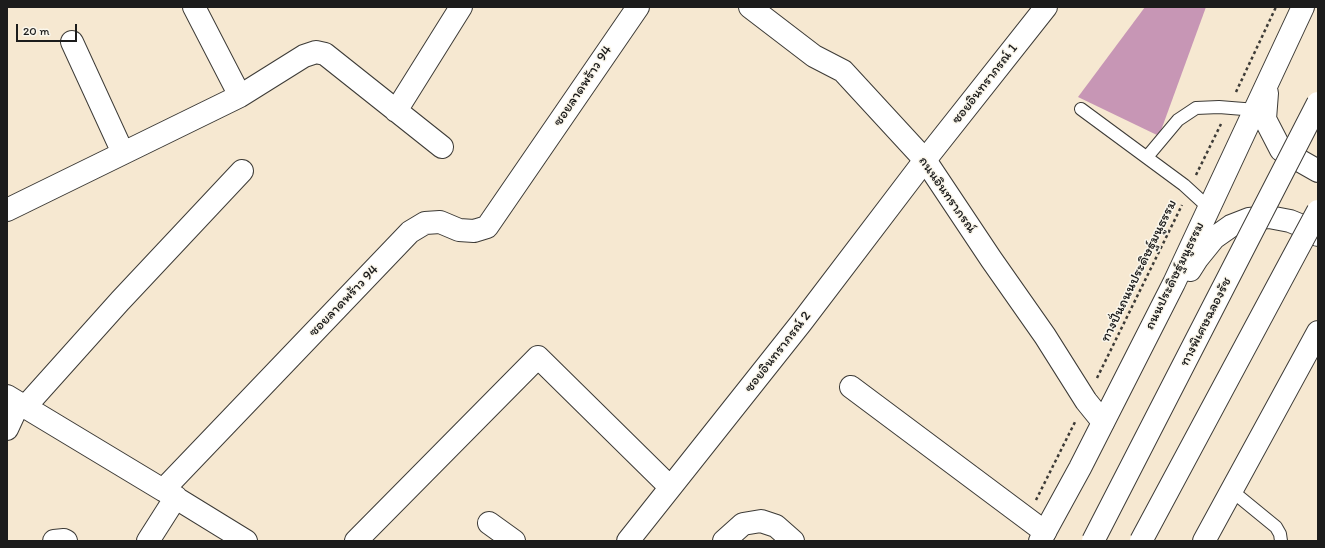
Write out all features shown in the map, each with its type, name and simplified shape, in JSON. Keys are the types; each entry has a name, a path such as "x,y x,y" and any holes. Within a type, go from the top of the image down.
{"main road":[{"path":"194,7 240,96"},
{"path":"396,111 462,7"},
{"name":"ซอยลาดพร้าว 94","path":"148,541 170,493 410,232 425,223 440,222 459,230 474,231 487,227 638,7"},
{"name":"ถนนอินทราภรณ์","path":"750,7 814,56 843,71 925,160 991,260 1045,336 1086,401 1102,422"},
{"name":"ซอยอินทราภรณ์ 1","path":"925,160 1046,7"},
{"name":"ถนนประดิษฐ์มนูธรรม","path":"1043,536 1080,468 1102,422 1174,283 1208,207 1256,110 1303,7"},
{"path":"72,42 123,153"},
{"path":"7,210 240,96 304,56 316,52 325,54 442,147"},
{"path":"1268,84 1265,119 1281,150 1318,171"},
{"name":"ทางพิเศษฉลองรัช","path":"1092,541 1318,103"},
{"name":"ซอยอินทราภรณ์ 2","path":"628,541 801,323 925,160"},
{"path":"7,429 17,402 120,301 242,171"},
{"path":"1141,541 1318,211"},
{"path":"1080,468 1099,446 1163,316 1197,259 1214,238 1231,226 1249,219 1270,217 1290,221 1312,230 1318,235"},
{"path":"1204,541 1318,332"},
{"path":"356,541 538,357 670,487"},
{"path":"850,387 1026,518 1043,536"},
{"path":"17,402 170,493 246,541"},
{"path":"724,541 743,524 761,521 776,526 793,541"},
{"path":"489,523 514,541"},
{"path":"54,541 66,541"}],"lane":[{"path":"1147,157 1178,120 1196,108 1256,110"},
{"path":"1081,109 1147,157 1208,207"},
{"path":"1232,492 1276,527 1280,534 1281,541"}],"path":[{"name":"ทางปั่นถนนประดิษฐ์มนูธรรม","path":"1026,518 1086,401 1276,7"}],"building":[{"path":"1145,7 1206,7 1159,136 1078,97"}]}
